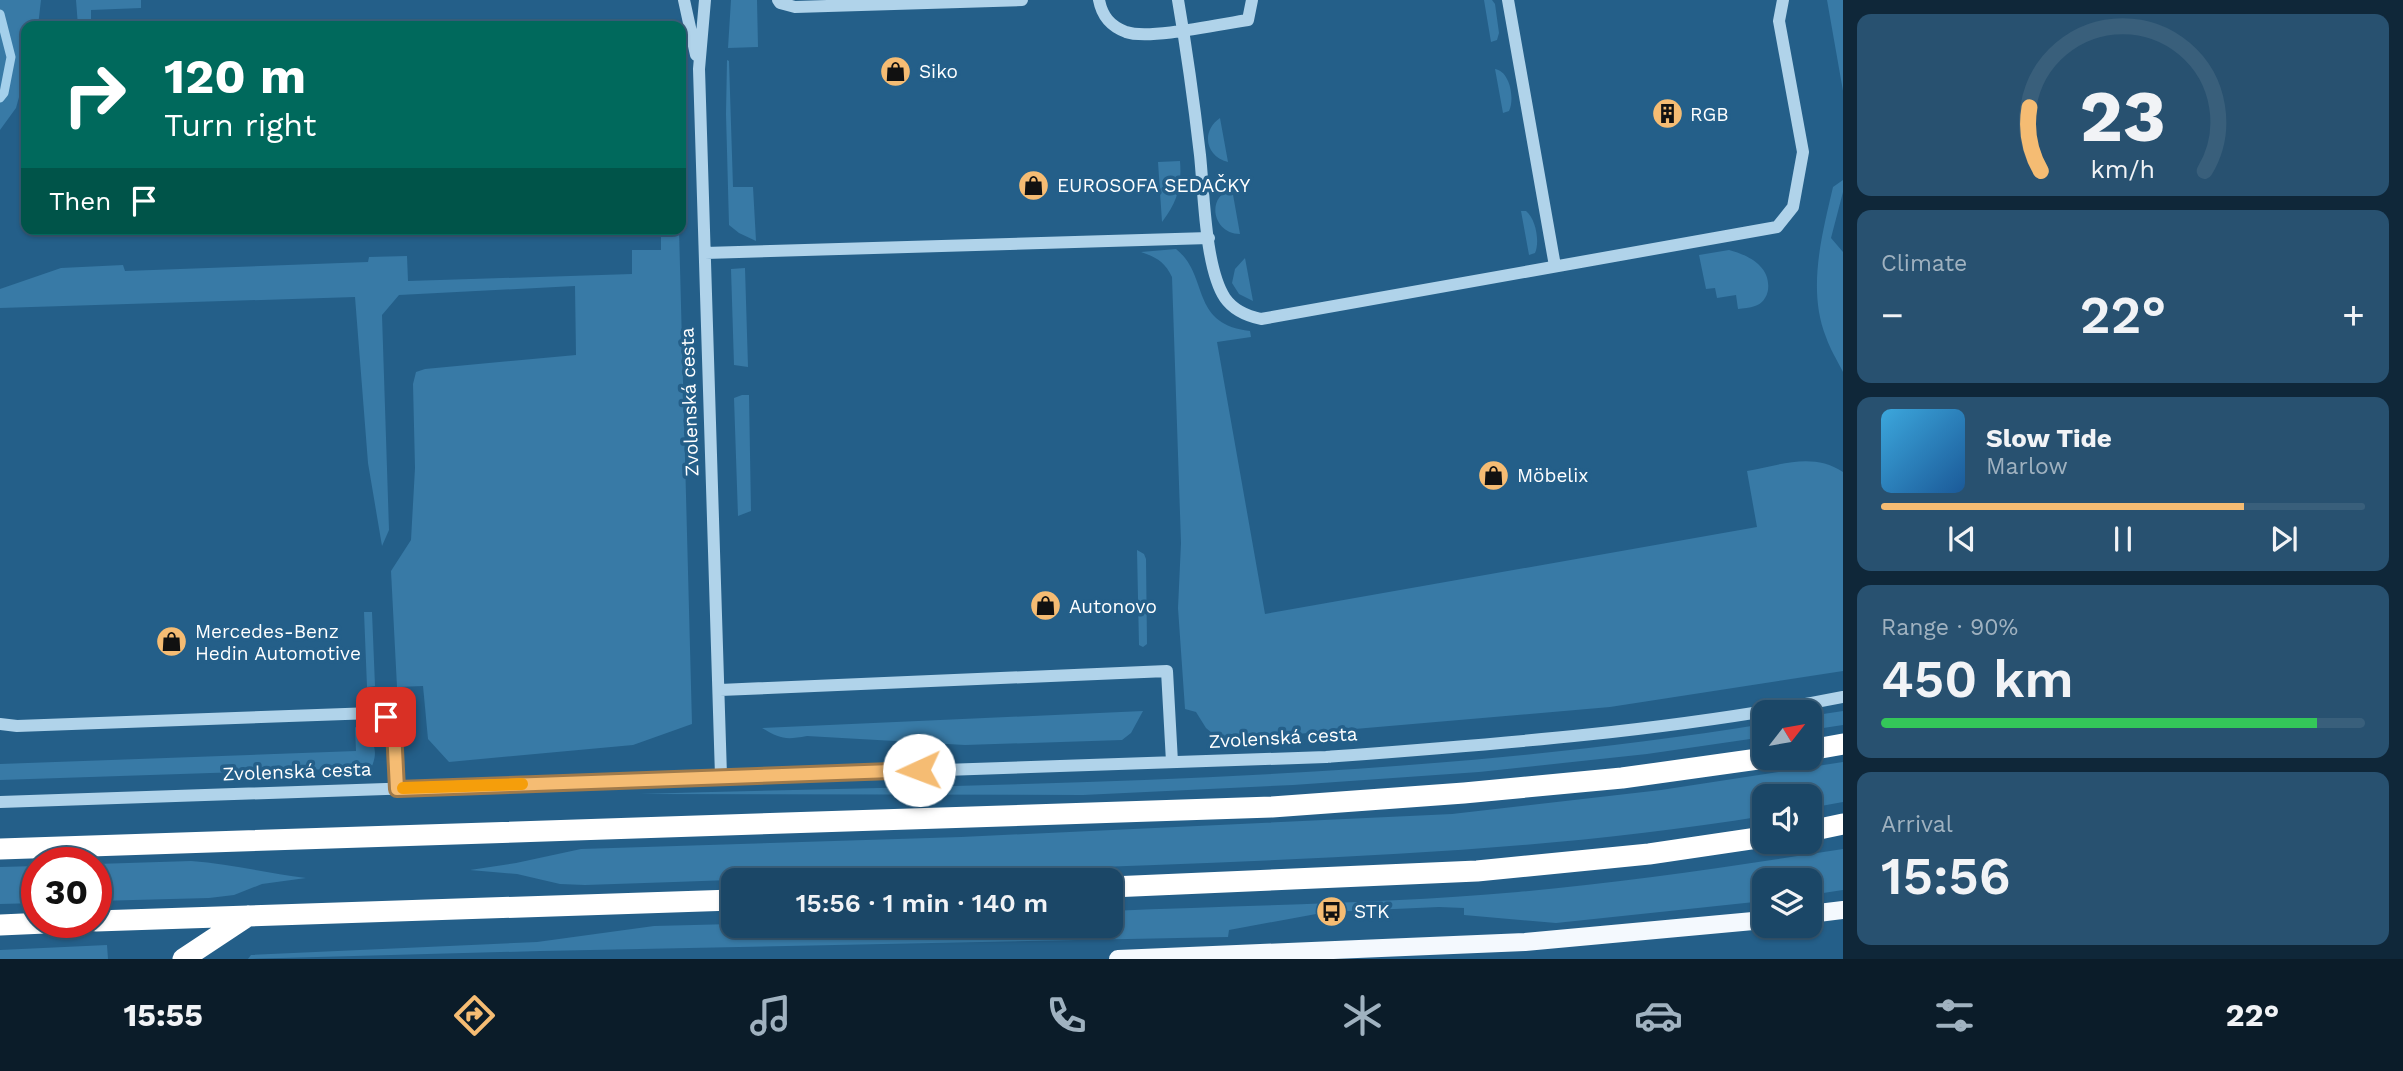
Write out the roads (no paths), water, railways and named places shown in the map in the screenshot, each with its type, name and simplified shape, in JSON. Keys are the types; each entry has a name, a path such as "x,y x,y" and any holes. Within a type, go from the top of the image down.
{"highway":[{"path":"1822,748 1843,744"},
{"path":"0,849 1272,807 1622,778 1752,760"},
{"path":"1822,828 1843,824"},
{"path":"1123,886 1477,871 1649,854 1752,839"},
{"path":"112,920 721,900"},
{"path":"183,959 248,916"},
{"path":"0,925 21,924"}],"main road":[{"path":"1822,913 1843,910"},
{"path":"1118,959 1386,950 1525,942 1752,921"}],"street":[{"name":"Zvolenská cesta","path":"684,0 699,69"},
{"name":"Zvolenská cesta","path":"705,0 699,69 721,776"},
{"path":"778,0 795,7 1022,0"},
{"path":"1099,0 1102,14 1112,24 1127,32 1184,31 1248,20 1252,0"},
{"path":"1178,0 1191,73 1209,238 1217,282 1226,300 1244,315 1261,319 1777,228 1793,207 1803,152 1779,21 1783,0"},
{"path":"1508,0 1555,266"},
{"path":"705,253 1209,238"},
{"path":"720,690 1167,671 1172,762"},
{"name":"Zvolenská cesta","path":"0,802 1326,757 1455,747 1675,724 1843,697"},
{"path":"0,724 31,726 373,713 386,717 394,730 397,789"}],"waterway":[{"path":"0,14 11,57 4,93 0,98"}],"place":[{"name":"Siko","path":"896,71"},
{"name":"RGB","path":"1667,114"},
{"name":"EUROSOFA SEDAČKY","path":"1034,185"},
{"name":"Möbelix","path":"1494,475"},
{"name":"Autonovo","path":"1046,606"},
{"name":"Mercedes-Benz Hedin Automotive","path":"172,642"},
{"name":"STK","path":"1331,911"}]}
